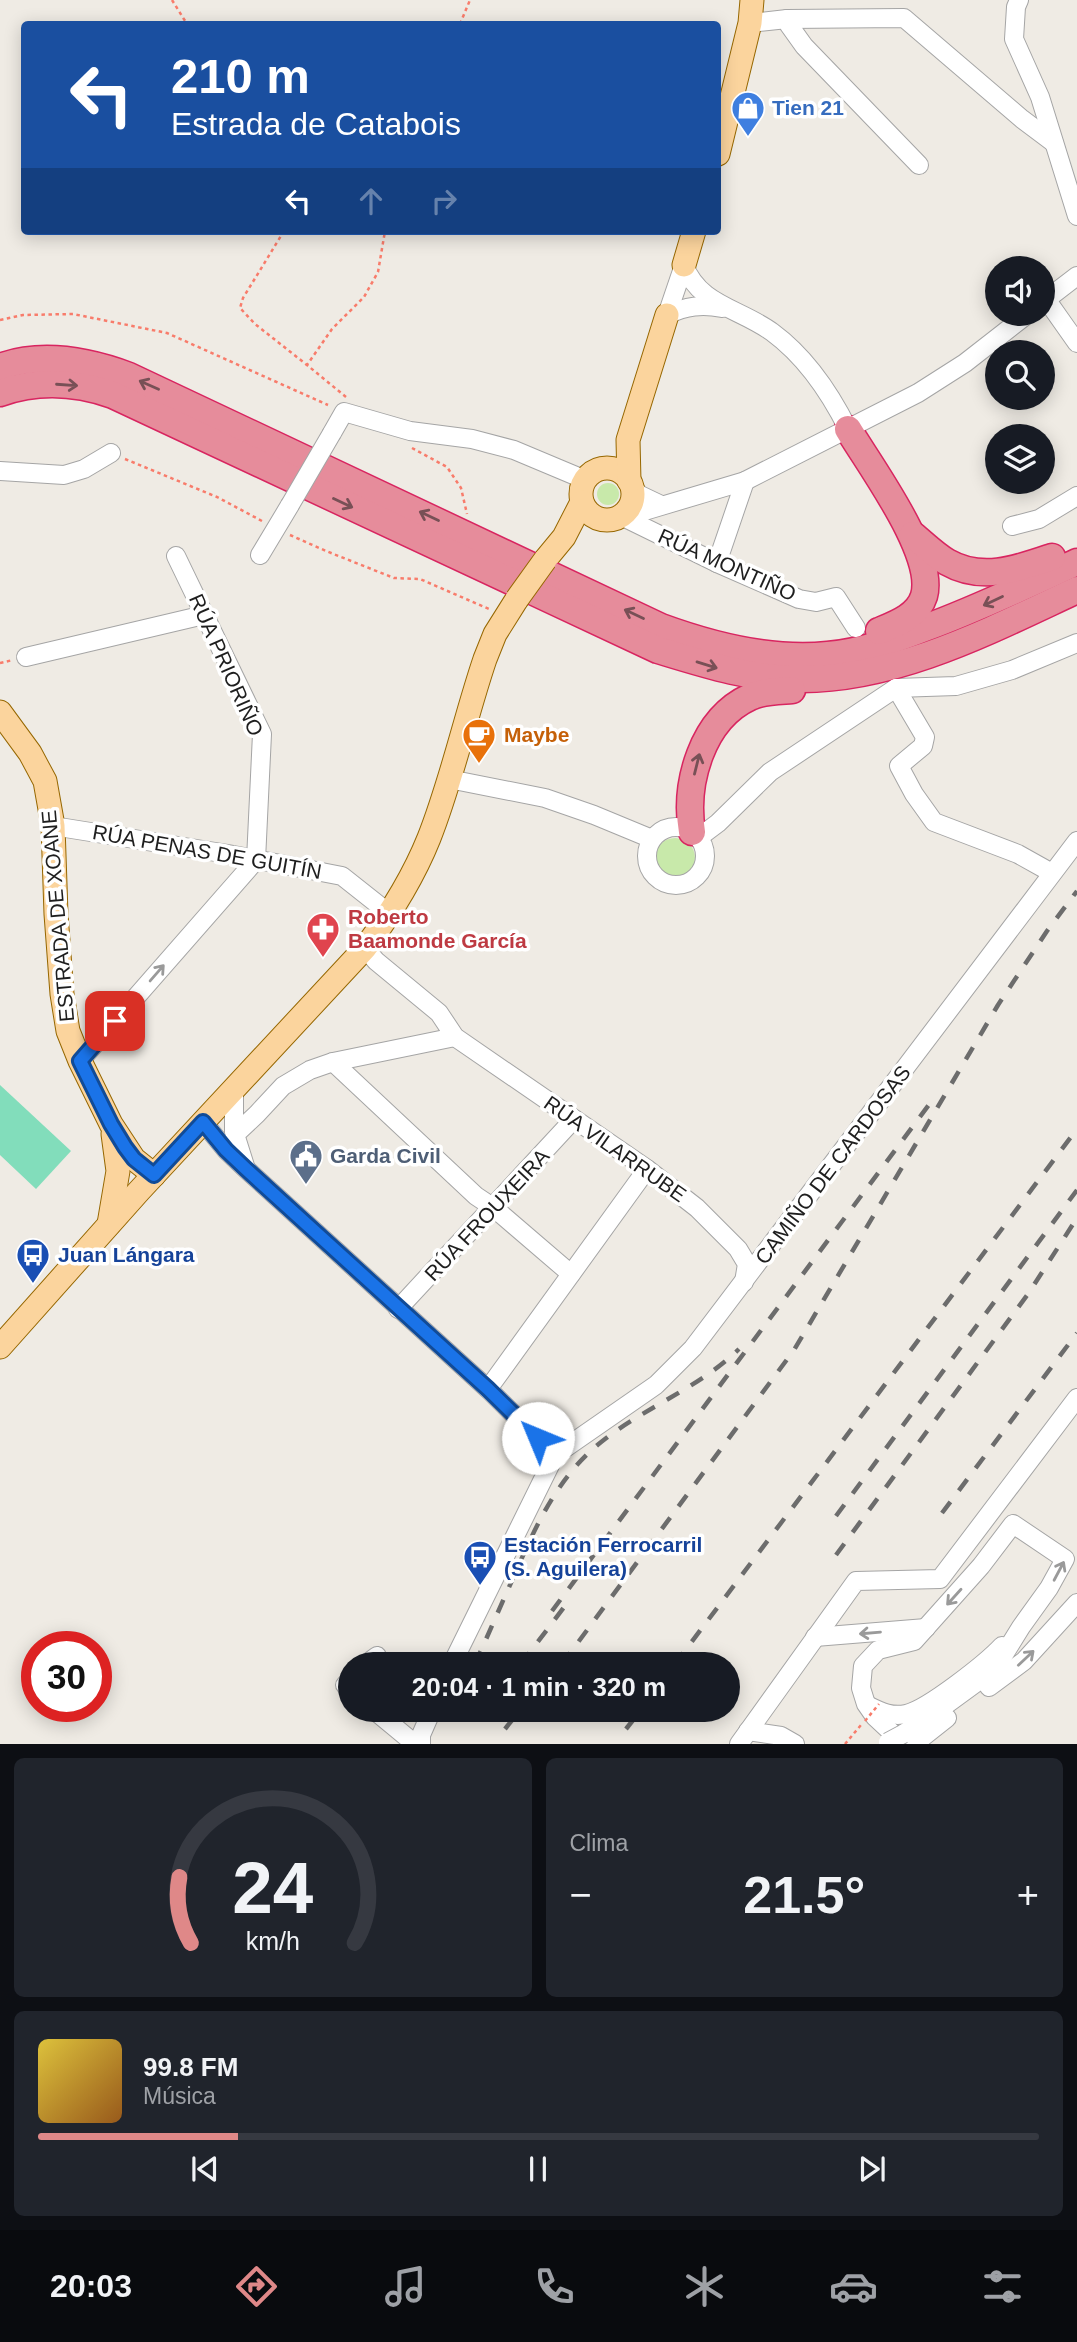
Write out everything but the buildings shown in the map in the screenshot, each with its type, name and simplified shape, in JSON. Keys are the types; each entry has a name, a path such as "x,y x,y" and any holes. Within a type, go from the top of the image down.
{"highway":[{"path":"0,367 29,361 55,360 104,367 129,376 661,627 681,635 753,652 827,655 863,649 969,612 1077,562"},
{"path":"0,393 39,384 59,384 88,387 113,395 658,650 718,668 765,677 827,678 899,665 1077,590"},
{"path":"681,635 709,635 788,646 850,639 891,626 916,610 923,598 926,581 913,535 848,429"},
{"path":"913,535 946,561 966,571 986,573 1019,569 1077,547"},
{"path":"695,835 692,799 696,769 703,745 715,725 731,709 751,696 774,691 822,690 901,673 965,646 1034,610"}],"main road":[{"path":"721,141 751,11"},
{"path":"684,264 693,235"},
{"path":"0,1347 147,1183 365,948 390,914 406,888 429,838 481,670 495,634 628,440 667,315"},
{"path":"591,493 607,520 622,515 631,502 628,440"},
{"path":"591,493 611,469 621,473 630,483"},
{"name":"ESTRADA DE XOANE","path":"0,712 45,781 53,826 56,914 68,1031 111,1124"},
{"path":"109,1225 118,1171 111,1124"},
{"path":"111,1124 147,1183"},
{"path":"118,1171 129,1187 147,1183"}],"street":[{"path":"1019,0 1014,39 1040,97 1077,216"},
{"path":"751,11 788,19 904,18 1054,143"},
{"path":"788,19 795,35 804,46 919,165"},
{"path":"684,264 689,278 703,294 758,323 790,346 823,385 848,429"},
{"path":"667,315 684,264"},
{"path":"1055,293 1077,276"},
{"path":"667,315 696,306 729,309"},
{"path":"1055,314 1077,342"},
{"path":"622,515 641,513 745,481 941,379 1011,326"},
{"path":"260,555 346,405 410,431 472,439 514,450 576,476 591,493"},
{"path":"0,471 64,475 84,469 111,453"},
{"path":"717,562 745,481"},
{"path":"630,483 640,495 661,505"},
{"path":"1012,526 1039,519 1077,496"},
{"name":"RÚA MONTIÑO","path":"622,515 799,599 816,603 836,597 856,628"},
{"name":"RÚA PRIORIÑO","path":"176,556 262,734 256,860"},
{"path":"26,657 204,615"},
{"path":"695,835 718,822 770,772 895,688 956,686 1012,670 1077,643"},
{"path":"895,688 925,737 923,746 899,765 933,822 1018,854 1052,873"},
{"path":"449,779 545,797 652,839"},
{"name":"RÚA PENAS DE GUITÍN","path":"53,826 342,876 390,914"},
{"path":"675,827 695,835 705,855 699,874 692,880 672,885 654,876 646,858 652,839 658,833 675,827"},
{"name":"CAMIÑO DE CARDOSAS","path":"555,1455 656,1385 693,1348 1077,841"},
{"path":"80,1061 256,860"},
{"name":"RÚA VILARRUBE","path":"365,948 376,961 439,1013 455,1037 646,1169 697,1208 738,1248 747,1264 744,1282"},
{"path":"234,1131 240,1130 283,1086 310,1070 333,1062 455,1037"},
{"path":"333,1062 477,1196 570,1274"},
{"path":"234,1090 234,1131 246,1169"},
{"name":"RÚA FROUXEIRA","path":"398,1309 574,1119"},
{"path":"203,1122 246,1169 488,1389 555,1455 476,1599 456,1652"},
{"path":"488,1389 646,1169"},
{"path":"744,1739 856,1581 940,1579 1077,1398"},
{"path":"1013,1524 1065,1559 995,1669 898,1741 870,1710 861,1676 863,1666 870,1657 878,1650 914,1641 981,1566 1013,1524"},
{"path":"898,1741 1024,1661 1077,1604"},
{"path":"870,1710 883,1714 906,1714 929,1702 995,1654 1021,1627"},
{"path":"815,1637 926,1628"},
{"path":"388,1722 415,1744"},
{"path":"421,1744 421,1735 427,1722"},
{"path":"744,1739 781,1736 795,1744"}],"path":[{"path":"172,0 185,21"},
{"path":"461,21 470,0"},
{"path":"282,235 240,303 240,308 307,365 346,405"},
{"path":"307,365 332,330 363,298 378,272 384,235"},
{"path":"0,320 23,314 73,314 167,332 346,405"},
{"path":"413,449 447,467 461,488 470,522"},
{"path":"111,453 217,497 326,551 394,578 420,579 511,607"},
{"path":"845,1744 870,1710"}],"green space":[{"path":"608,483 618,490 619,494 612,504 608,505 598,498 597,494 604,484"},
{"path":"675,838 689,844 695,858 689,872 675,878 661,872 655,858 661,844"},
{"path":"0,1085 71,1151 36,1189 0,1155"}],"railway":[{"path":"571,1652 794,1350 998,1005 1077,891"},
{"path":"552,1611 931,1102"},
{"path":"684,1652 1077,1129"},
{"path":"836,1516 1077,1190"},
{"path":"836,1555 1028,1294 1077,1218"},
{"path":"942,1513 1077,1333"},
{"path":"480,1652 541,1519 575,1468 605,1439 708,1374 739,1349"},
{"path":"530,1652 565,1606"},
{"path":"505,1729 511,1722"},
{"path":"626,1729 632,1722"}],"place":[{"name":"Tien 21","path":"748,138"},
{"name":"Maybe","path":"479,765"},
{"name":"Roberto Baamonde García","path":"323,959"},
{"name":"Garda Civil","path":"306,1186"},
{"name":"Juan Lángara","path":"33,1285"},
{"name":"Estación Ferrocarril (S. Aguilera)","path":"480,1587"}],"route":[{"path":"115,1021 80,1061 111,1124 134,1159 154,1175 203,1122 246,1169 488,1389 538,1438"}]}
